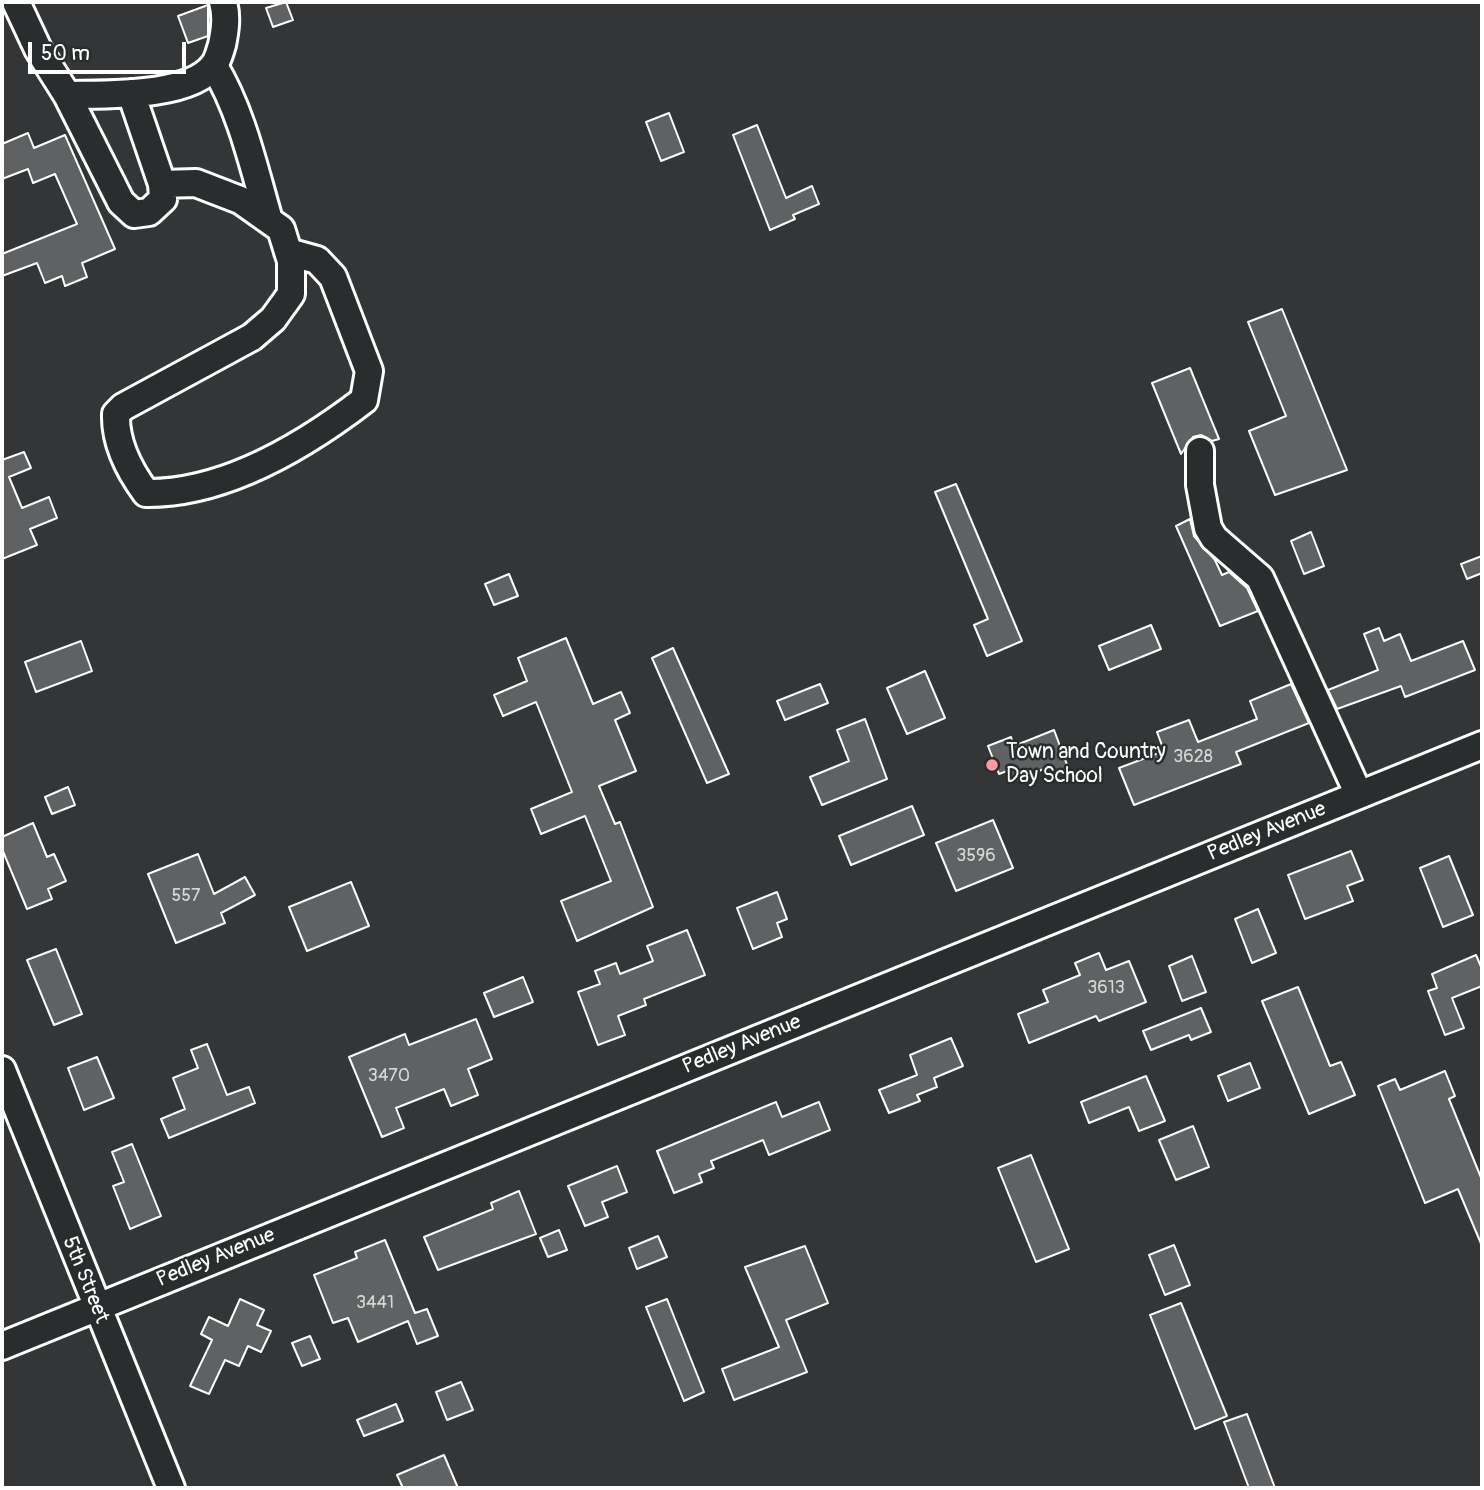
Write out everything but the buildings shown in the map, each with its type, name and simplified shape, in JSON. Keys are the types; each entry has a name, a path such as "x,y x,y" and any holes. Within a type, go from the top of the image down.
{"street":[{"path":"16,2 121,202 134,214 149,212 163,199 162,184 131,93"},
{"path":"67,95 165,89 198,77 214,66 226,27 223,2"},
{"path":"214,66 224,83 247,143 268,220"},
{"path":"162,184 196,183 240,200 281,229 288,252 291,294 273,319 252,337 123,407 116,414 115,429 130,471 146,493 173,493 229,477 327,428 364,400 369,371 333,277 317,260 288,252"},
{"path":"1200,451 1200,485 1208,528 1214,538 1260,578 1359,795"},
{"name":"Pedley Avenue","path":"2,1346 1482,745"},
{"name":"5th Street","path":"2,1070 171,1488"}],"place":[{"name":"Town and Country Day School","path":"992,765"}]}
